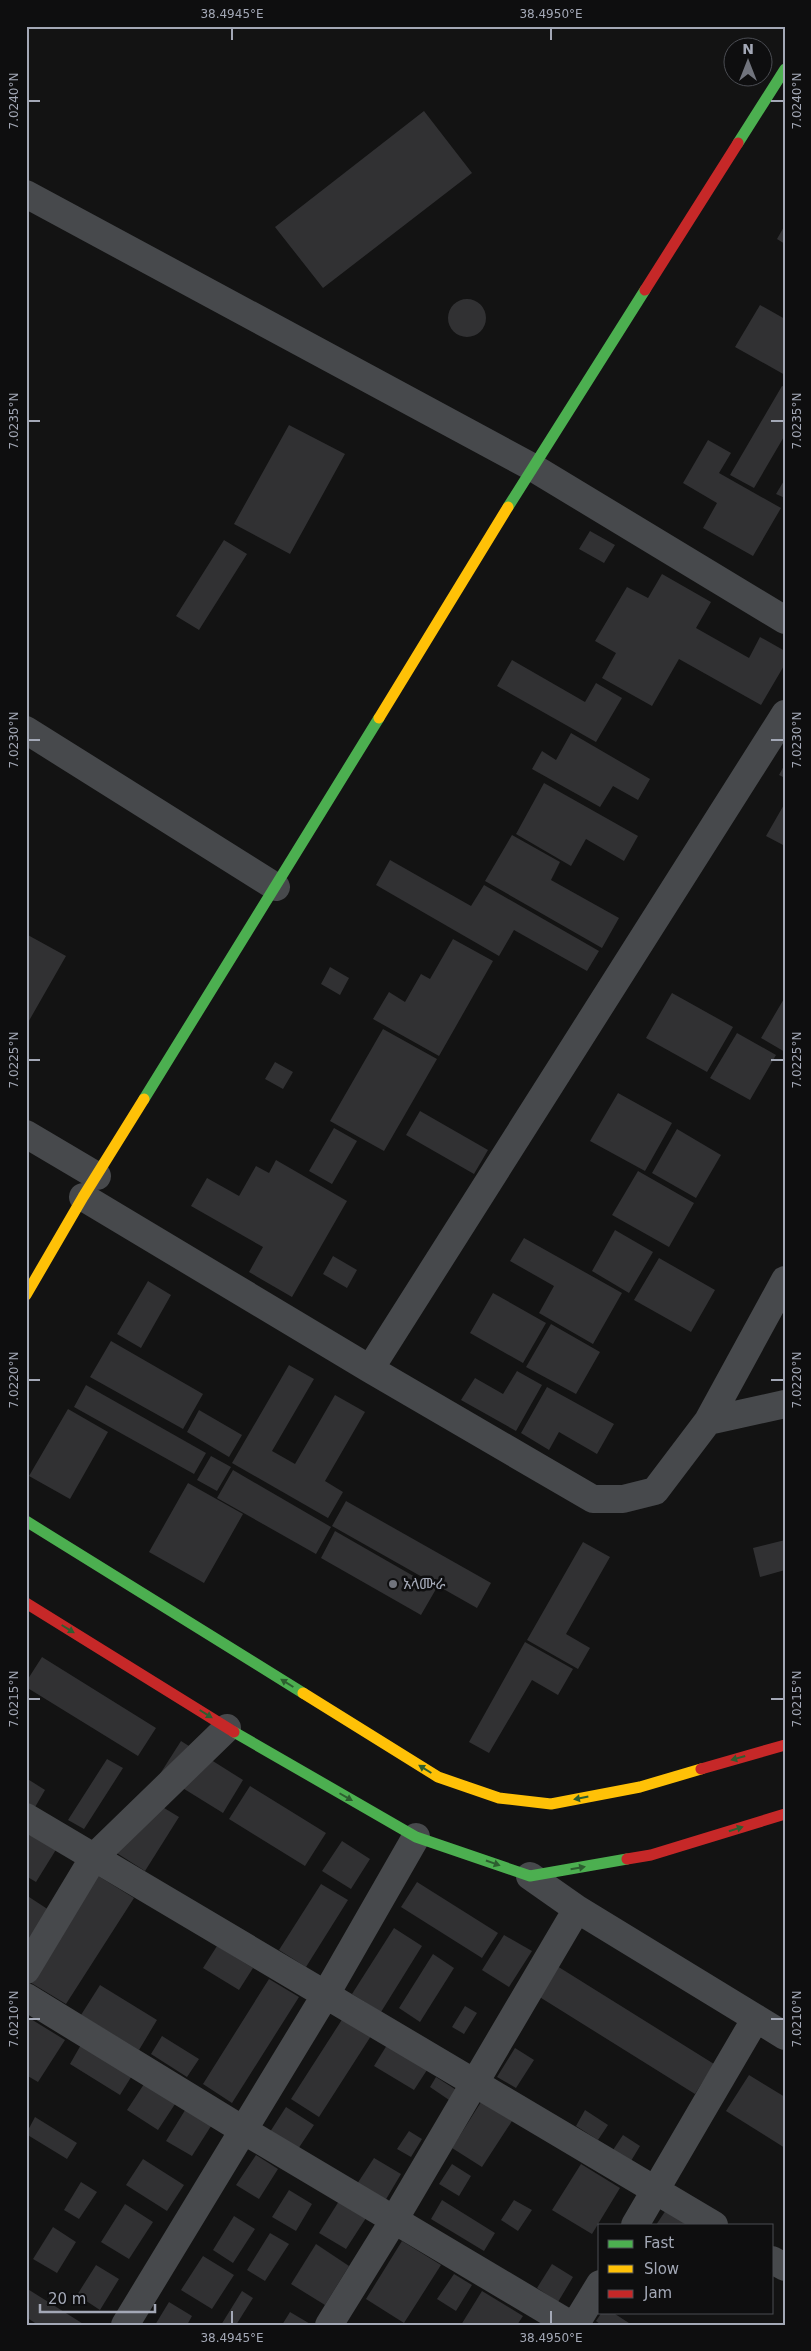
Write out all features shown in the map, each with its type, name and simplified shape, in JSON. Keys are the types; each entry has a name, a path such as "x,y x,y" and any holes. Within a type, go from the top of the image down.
{"main road":[{"path":"26,1294 532,467 785,69"},
{"path":"26,1521 438,1777 499,1798 551,1804 640,1787 785,1745"},
{"path":"26,1603 228,1728 416,1838 530,1876 651,1855 785,1814"}],"street":[{"path":"26,194 532,467 785,620"},
{"path":"370,1370 785,714"},
{"path":"26,730 276,887"},
{"path":"26,1134 90,1187 370,1370 593,1499 624,1499 655,1491 708,1421 785,1280"},
{"path":"708,1421 785,1404"},
{"path":"26,1970 94,1857 228,1728"},
{"path":"26,1817 712,2224"},
{"path":"126,2325 326,1994 416,1838"},
{"path":"530,1876 577,1909 785,2036"},
{"path":"329,2325 394,2220 577,1909"},
{"path":"26,1997 243,2130 571,2325"},
{"path":"636,2224 756,2018"},
{"path":"774,2261 785,2268"},
{"path":"575,2325 598,2287"}],"building":[{"path":"424,111 472,173 323,288 275,227"},
{"path":"785,225 785,244 777,239"},
{"path":"467,299 474,300 480,305 485,311 485,325 480,331 474,336 467,337 460,336 454,331 449,325 448,318 449,311 454,305 460,300"},
{"path":"760,305 785,319 785,375 735,347"},
{"path":"782,386 785,387 785,435 754,488 730,475"},
{"path":"289,425 345,454 290,554 234,524"},
{"path":"708,440 731,453 719,473 781,508 753,556 703,528 717,503 683,483"},
{"path":"785,479 785,498 776,494"},
{"path":"590,531 615,545 604,563 579,549"},
{"path":"224,540 247,554 199,630 176,616"},
{"path":"662,574 711,602 696,628 749,658 760,637 785,651 785,664 761,705 679,659 652,706 602,678 616,653 595,641 627,587 648,598"},
{"path":"512,660 585,702 596,683 622,698 596,742 497,686"},
{"path":"571,733 650,779 638,800 613,786 600,807 532,769 542,751 556,760"},
{"path":"785,764 785,778 779,775"},
{"path":"544,783 638,836 624,861 586,839 571,866 516,834"},
{"path":"785,803 785,846 766,836"},
{"path":"512,835 560,862 551,880 619,918 602,948 485,881"},
{"path":"390,860 471,906 484,885 599,951 587,971 514,930 499,956 376,885"},
{"path":"26,934 66,956 26,1026"},
{"path":"453,939 493,961 439,1056 373,1019 389,992 405,1002 421,974 430,979"},
{"path":"330,967 349,978 340,995 321,984"},
{"path":"672,993 733,1027 707,1072 646,1038"},
{"path":"785,997 785,1052 761,1038"},
{"path":"383,1029 437,1059 384,1151 330,1121"},
{"path":"737,1033 776,1055 750,1100 710,1078"},
{"path":"275,1062 293,1072 283,1089 265,1079"},
{"path":"618,1093 672,1123 645,1171 590,1141"},
{"path":"420,1111 488,1150 474,1174 406,1135"},
{"path":"334,1128 357,1141 332,1184 309,1171"},
{"path":"677,1129 721,1155 696,1198 652,1173"},
{"path":"276,1160 347,1201 292,1297 249,1272 263,1247 191,1206 207,1178 239,1196 256,1166 269,1173"},
{"path":"638,1171 694,1203 669,1247 612,1215"},
{"path":"615,1230 653,1252 629,1293 592,1271"},
{"path":"524,1238 622,1293 593,1344 539,1313 554,1286 510,1261"},
{"path":"333,1256 357,1270 347,1288 323,1274"},
{"path":"659,1258 715,1290 691,1332 634,1300"},
{"path":"148,1281 171,1295 141,1348 117,1334"},
{"path":"493,1293 546,1323 523,1363 470,1333"},
{"path":"551,1324 600,1352 576,1394 526,1367"},
{"path":"111,1341 203,1394 183,1429 90,1377"},
{"path":"289,1365 314,1379 272,1451 295,1464 335,1395 365,1412 325,1481 343,1492 328,1518 232,1463"},
{"path":"517,1371 542,1385 516,1431 461,1400 475,1378 503,1394"},
{"path":"86,1385 206,1453 194,1474 74,1407"},
{"path":"547,1387 614,1424 597,1454 559,1432 549,1450 521,1433"},
{"path":"68,1409 108,1432 70,1499 29,1476"},
{"path":"199,1410 242,1435 229,1457 187,1432"},
{"path":"211,1456 231,1467 217,1491 197,1480"},
{"path":"233,1470 331,1527 316,1554 217,1498"},
{"path":"188,1483 243,1514 204,1583 149,1552"},
{"path":"346,1501 491,1583 477,1608 332,1526"},
{"path":"335,1531 436,1589 421,1615 321,1558"},
{"path":"785,1540 785,1570 760,1577 753,1548"},
{"path":"583,1542 610,1557 566,1634 590,1648 578,1669 527,1640"},
{"path":"525,1642 573,1669 558,1695 532,1680 489,1753 469,1742"},
{"path":"42,1657 156,1728 138,1756 26,1687 26,1682"},
{"path":"181,1741 243,1780 223,1813 160,1774"},
{"path":"107,1759 123,1768 84,1829 68,1820"},
{"path":"26,1778 45,1790 31,1814 26,1811"},
{"path":"250,1786 326,1833 305,1866 229,1819"},
{"path":"146,1797 179,1817 145,1871 112,1850"},
{"path":"26,1829 57,1848 36,1882 26,1876"},
{"path":"342,1841 370,1859 351,1889 322,1871"},
{"path":"95,1874 134,1898 66,2004 28,1981"},
{"path":"417,1882 498,1933 482,1958 401,1907"},
{"path":"321,1884 348,1900 306,1967 279,1950"},
{"path":"26,1895 52,1912 26,1953"},
{"path":"394,1928 422,1946 381,2012 352,1994"},
{"path":"504,1935 532,1951 509,1987 482,1970"},
{"path":"217,1946 253,1968 239,1990 203,1968"},
{"path":"433,1954 454,1968 420,2022 399,2008"},
{"path":"557,1966 714,2064 695,2094 538,1996"},
{"path":"269,1979 299,1997 232,2103 203,2084"},
{"path":"100,1985 157,2020 139,2050 81,2015"},
{"path":"465,2006 477,2013 464,2034 452,2027"},
{"path":"26,2016 65,2040 38,2082 26,2075"},
{"path":"343,2018 371,2036 319,2117 291,2099"},
{"path":"162,2036 199,2059 187,2077 151,2054"},
{"path":"82,2043 133,2074 120,2095 70,2064"},
{"path":"387,2045 427,2070 414,2090 374,2066"},
{"path":"515,2048 534,2060 516,2088 497,2077"},
{"path":"749,2075 785,2097 785,2148 726,2111"},
{"path":"436,2077 458,2091 452,2102 430,2087"},
{"path":"146,2081 177,2101 158,2130 127,2110"},
{"path":"481,2102 512,2121 482,2167 452,2148"},
{"path":"187,2107 213,2123 192,2156 166,2141"},
{"path":"286,2107 314,2125 296,2152 268,2135"},
{"path":"585,2110 608,2125 598,2140 576,2126"},
{"path":"35,2117 77,2143 67,2159 26,2134"},
{"path":"409,2131 422,2139 411,2157 397,2149"},
{"path":"623,2135 640,2146 631,2161 613,2150"},
{"path":"256,2155 278,2169 259,2199 236,2185"},
{"path":"374,2158 401,2174 385,2201 357,2184"},
{"path":"143,2159 184,2185 167,2211 126,2185"},
{"path":"452,2164 471,2176 459,2196 439,2184"},
{"path":"581,2164 620,2188 592,2234 552,2210"},
{"path":"81,2182 97,2192 79,2219 64,2210"},
{"path":"289,2190 312,2204 296,2231 272,2217"},
{"path":"442,2200 495,2233 484,2251 431,2219"},
{"path":"514,2200 532,2210 518,2231 501,2220"},
{"path":"339,2201 366,2218 346,2249 319,2233"},
{"path":"125,2204 153,2222 129,2259 101,2242"},
{"path":"666,2210 688,2224 657,2224"},
{"path":"234,2216 255,2229 233,2263 213,2250"},
{"path":"53,2227 76,2242 57,2273 33,2259"},
{"path":"270,2233 289,2244 265,2281 247,2270"},
{"path":"402,2241 441,2265 404,2323 366,2299"},
{"path":"316,2244 349,2266 325,2305 291,2284"},
{"path":"203,2256 234,2275 212,2309 181,2290"},
{"path":"552,2264 573,2277 558,2302 537,2288"},
{"path":"96,2265 119,2279 100,2310 77,2295"},
{"path":"454,2274 472,2285 456,2311 437,2299"},
{"path":"26,2288 85,2325 38,2325 26,2317"},
{"path":"242,2291 253,2298 236,2325 221,2325"},
{"path":"482,2291 523,2316 517,2325 461,2325"},
{"path":"169,2302 192,2316 187,2325 155,2325"},
{"path":"290,2312 312,2325 282,2325"},
{"path":"601,2314 615,2314 632,2325 601,2325 596,2321"}],"traffic: fast":[{"path":"738,143 785,69"},
{"path":"508,507 645,290"},
{"path":"144,1099 379,718"},
{"path":"26,1521 303,1693"},
{"path":"234,1732 416,1837 530,1876 627,1859"}],"traffic: slow":[{"path":"379,718 508,507"},
{"path":"26,1295 83,1197 144,1099"},
{"path":"303,1693 438,1777 499,1798 551,1804 640,1787 701,1769"}],"traffic: jam":[{"path":"645,290 738,143"},
{"path":"26,1603 234,1732"},
{"path":"701,1769 785,1745"},
{"path":"627,1859 651,1855 785,1814"}],"place":[{"name":"አላሙራ","path":"393,1584"}]}
